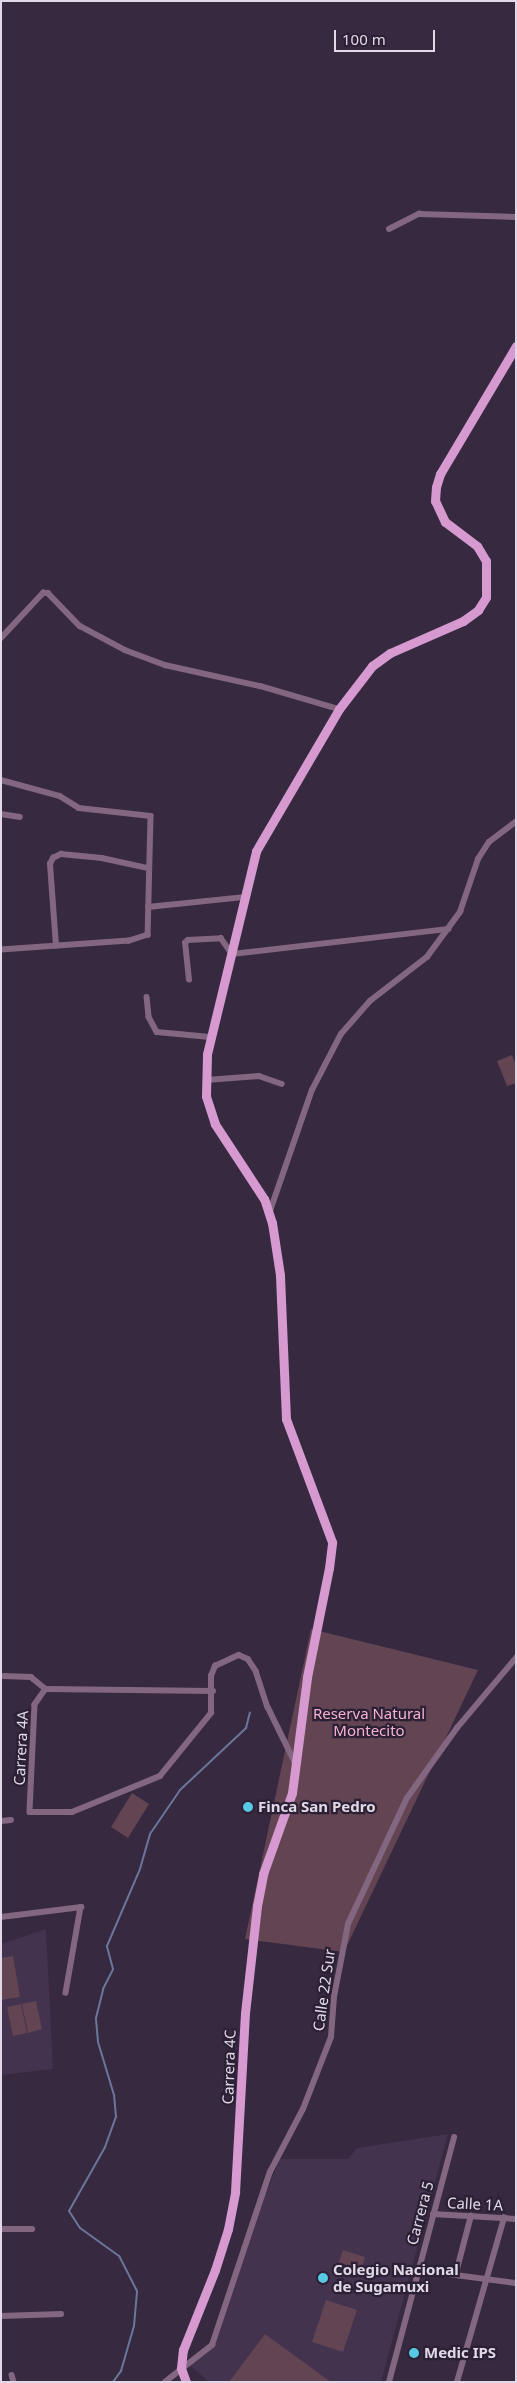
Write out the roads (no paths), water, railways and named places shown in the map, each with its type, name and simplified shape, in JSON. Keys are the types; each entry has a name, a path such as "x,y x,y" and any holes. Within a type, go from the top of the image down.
{"main road":[{"name":"Carrera 4C","path":"181,2368 182,2350 215,2270 228,2229 235,2192 245,2013 257,1906 263,1874 292,1793 307,1677 330,1568 332,1542 286,1418 280,1275 269,1215 264,1199 214,1124 206,1096 210,1037 256,851 339,709 372,666 390,653 463,621 478,610 486,597 486,561 477,546 444,522 435,501 436,488 440,474 516,346"},
{"path":"181,2368 186,2382"}],"street":[{"path":"389,229 419,214 516,216"},
{"path":"1,638 43,593 48,594 80,626 125,650 165,665 260,686 339,709"},
{"path":"1,780 60,796 79,808 151,816 148,868 148,936 129,941 1,950"},
{"path":"1,814 20,817"},
{"path":"269,1215 312,1090 340,1034 370,1001 427,957 460,912 482,854 489,842 516,822"},
{"path":"56,946 50,864 53,858 61,854 102,858 148,868"},
{"path":"148,907 245,897"},
{"path":"189,980 185,943 188,940 221,938 232,954 448,929"},
{"path":"148,997 149,1017 157,1032 210,1037"},
{"path":"206,1080 259,1076 282,1084"},
{"path":"4,1676 31,1677 46,1689 213,1691 211,1676 215,1666 239,1655 248,1659 295,1763"},
{"name":"Calle 22 Sur","path":"165,2382 212,2345 270,2172 303,2109 331,2037 334,1998 348,1924 407,1798 457,1728 516,1658"},
{"name":"Carrera 4A","path":"46,1689 35,1705 30,1812 72,1812 160,1776 211,1713 213,1691"},
{"path":"1,1821 11,1820"},
{"path":"1,1917 81,1906 66,1992"},
{"name":"Carrera 5","path":"389,2382 454,2138"},
{"name":"Calle 1A","path":"433,2214 516,2219"},
{"path":"456,2273 471,2216"},
{"path":"457,2382 504,2218"},
{"path":"1,2229 32,2229"},
{"path":"418,2270 487,2277 516,2283"},
{"path":"1,2316 60,2314"},
{"path":"12,2374 14,2382"}],"waterway":[{"path":"113,2382 121,2371 134,2326 137,2291 119,2256 80,2228 69,2211 105,2147 116,2117 114,2095 98,2042 96,2018 103,1989 113,1969 107,1946 140,1869 150,1834 180,1790 246,1728 250,1712"}],"place":[{"name":"Finca San Pedro","path":"248,1807"},
{"name":"Colegio Nacional de Sugamuxi","path":"323,2278"},
{"name":"Medic IPS","path":"414,2353"}],"park label":[{"name":"Reserva Natural Montecito","path":"369,1722"}]}
